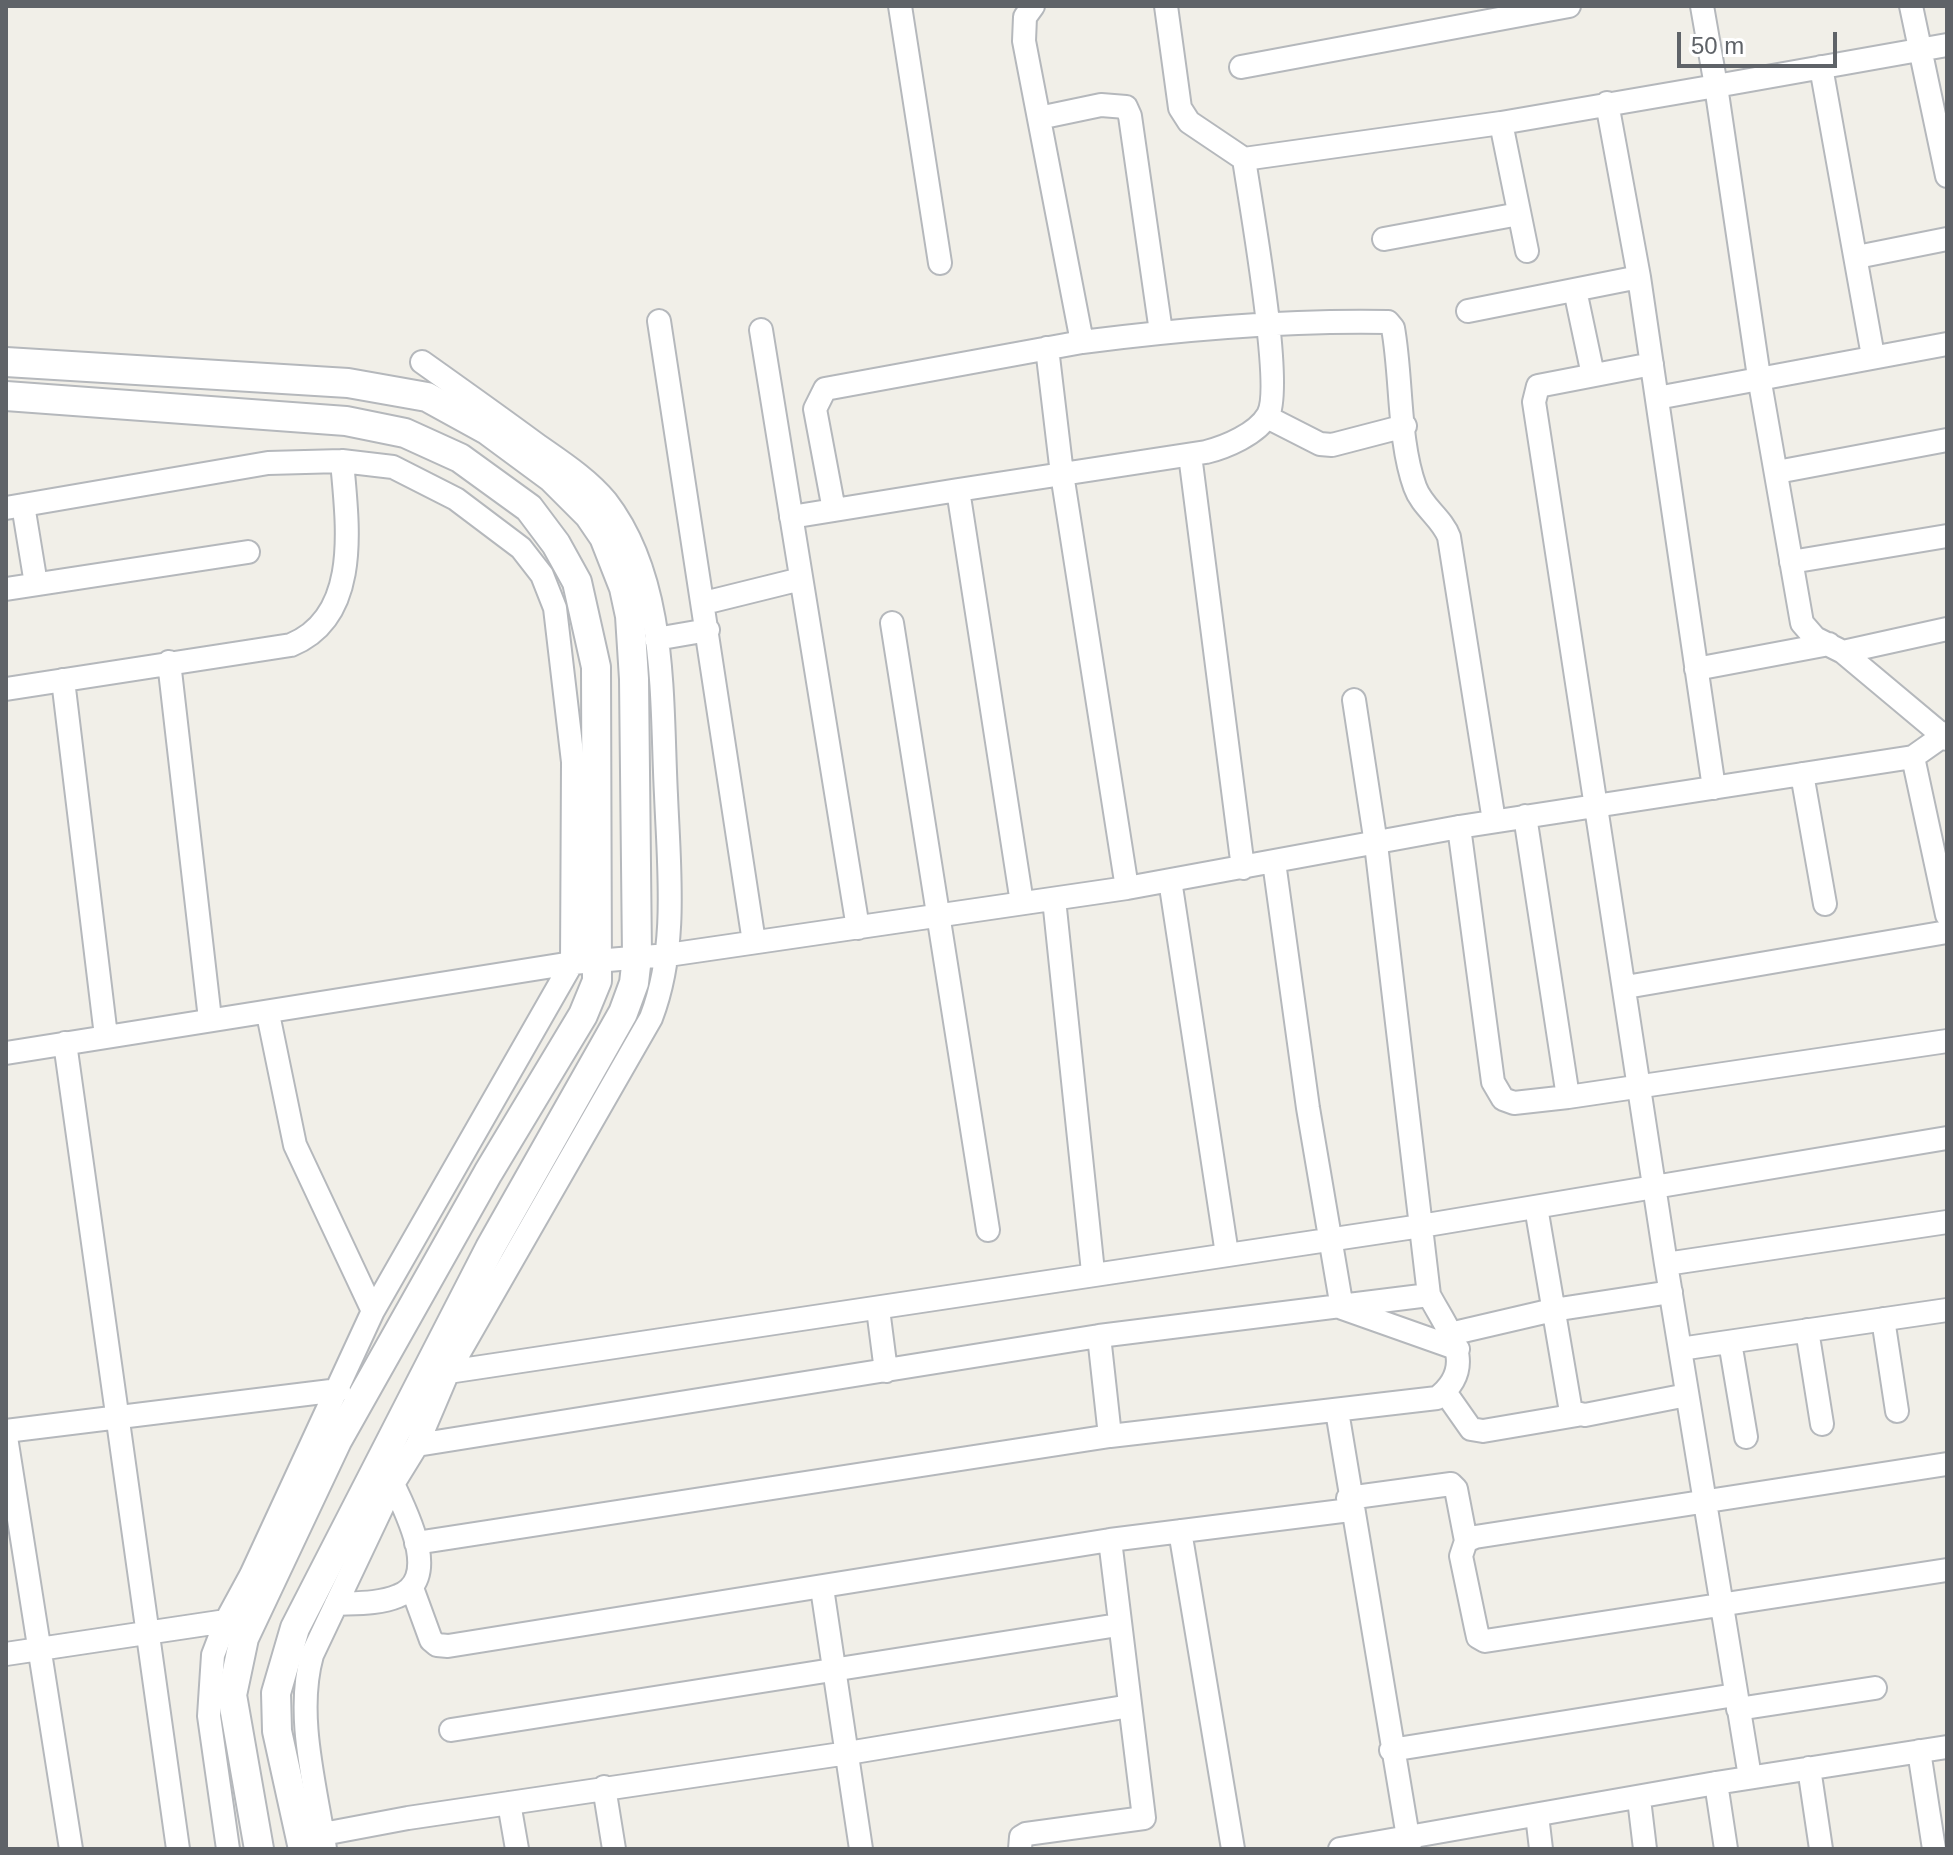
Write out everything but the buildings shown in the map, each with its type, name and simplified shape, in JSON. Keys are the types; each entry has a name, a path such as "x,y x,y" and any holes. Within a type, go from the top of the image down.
{"street":[{"path":"900,6 940,263"},
{"path":"1033,6 1025,17 1023,30 1082,342"},
{"path":"1166,6 1180,108 1189,122 1244,159 1501,123 1947,45"},
{"path":"1241,67 1569,6"},
{"path":"6,1053 210,1019 268,1014 586,961 668,955 1127,888 1494,821 1913,757 1946,735 1836,648 1815,638 1802,623 1759,377 1702,6"},
{"path":"1911,6 1947,176"},
{"path":"1821,67 1873,356"},
{"path":"1607,103 1639,277 1714,788"},
{"path":"1039,118 1101,105 1126,107 1130,116 1161,332"},
{"path":"1501,123 1527,251"},
{"path":"791,517 1190,455 1222,448 1267,417 1273,391 1268,325 1244,159"},
{"path":"1384,239 1519,214"},
{"path":"1857,257 1947,239"},
{"path":"1468,311 1639,277"},
{"path":"1575,290 1593,375"},
{"path":"659,321 754,942"},
{"path":"834,510 815,409 825,389 1082,342 1161,332 1388,322 1395,338 1416,489 1449,537 1494,821"},
{"path":"761,330 858,928"},
{"path":"1657,398 1947,344"},
{"path":"1047,348 1062,474 1127,888"},
{"path":"6,362 348,383 427,397 487,430 552,478 589,515 615,561 630,616 634,679 637,957 634,983 623,1013 490,1248 295,1628 276,1693 277,1731 317,1844"},
{"path":"317,1844 306,1677 336,1604 393,1484 417,1445 448,1372 651,1018 662,990 668,955 669,868 656,639 635,554 623,526 605,499 580,476 422,362"},
{"path":"1652,364 1538,386 1534,402 1626,987 1638,1087 1750,1777"},
{"path":"6,396 346,421 405,433 460,458 529,508 577,582 596,667 586,961 373,1311 339,1390 226,1621 213,1655 209,1716 228,1849"},
{"path":"1267,417 1320,444 1332,445 1405,426"},
{"path":"1777,472 1947,440"},
{"path":"1190,455 1243,868"},
{"path":"6,689 291,645 316,631 328,617 346,564 342,461"},
{"path":"36,584 15,507 268,463 342,461 393,467 456,499 521,548 542,575 555,608 573,762 586,961 597,981 583,1015 488,1173 337,1441 244,1638 232,1695 259,1849"},
{"path":"958,490 1022,903"},
{"path":"1791,562 1947,536"},
{"path":"6,589 248,552"},
{"path":"704,603 801,579"},
{"path":"892,623 988,1230"},
{"path":"1696,669 1947,629"},
{"path":"656,639 708,630"},
{"path":"169,662 210,1019"},
{"path":"63,680 106,1036"},
{"path":"416,1543 1110,1436 1437,1398 1445,1392 1457,1376 1454,1342 1429,1295 1376,844 1354,700"},
{"path":"1913,757 1947,915"},
{"path":"1802,774 1825,904"},
{"path":"1525,816 1568,1097"},
{"path":"1459,827 1493,1082 1503,1099 1514,1103 1568,1097 1947,1041"},
{"path":"1274,862 1308,1108 1342,1308"},
{"path":"1170,880 1227,1254"},
{"path":"1054,899 1093,1272"},
{"path":"1626,987 1947,932"},
{"path":"268,1014 295,1145 373,1311"},
{"path":"65,1043 145,1634 178,1849"},
{"path":"448,1372 878,1309 1093,1272 1421,1226 1947,1138"},
{"path":"1536,1207 1568,1403 1571,1412 1577,1415"},
{"path":"1666,1264 1947,1222"},
{"path":"1342,1308 1454,1342 1553,1310 1671,1292"},
{"path":"417,1445 1099,1336 1429,1295"},
{"path":"878,1309 886,1371"},
{"path":"1680,1349 1947,1310"},
{"path":"1883,1319 1897,1411"},
{"path":"1807,1330 1822,1424"},
{"path":"1099,1336 1110,1436"},
{"path":"1730,1342 1746,1437"},
{"path":"71,1849 6,1434 116,1417 339,1390"},
{"path":"1445,1392 1467,1425 1483,1431 1687,1395"},
{"path":"1337,1411 1349,1504 1409,1843"},
{"path":"1466,1541 1703,1499 1947,1464"},
{"path":"336,1604 385,1601 412,1588 418,1576 416,1543 409,1517 393,1484"},
{"path":"412,1588 431,1640 437,1645 448,1646 1349,1504 1451,1484 1456,1489 1466,1541 1461,1556 1476,1628 1478,1637 1485,1641 1947,1570"},
{"path":"1180,1531 1233,1849"},
{"path":"1020,1849 1021,1837 1026,1834 1144,1818 1110,1540"},
{"path":"822,1588 861,1849"},
{"path":"6,1654 226,1621"},
{"path":"451,1730 1118,1625"},
{"path":"1391,1750 1737,1702 1875,1688"},
{"path":"317,1844 509,1803 848,1753 1130,1706"},
{"path":"1340,1849 1409,1843 1537,1815 1716,1783 1947,1747"},
{"path":"1919,1751 1934,1849"},
{"path":"1809,1768 1821,1849"},
{"path":"1716,1783 1726,1849"},
{"path":"604,1787 614,1849"},
{"path":"1639,1799 1645,1849"},
{"path":"509,1803 517,1849"},
{"path":"1537,1815 1541,1849"}]}
